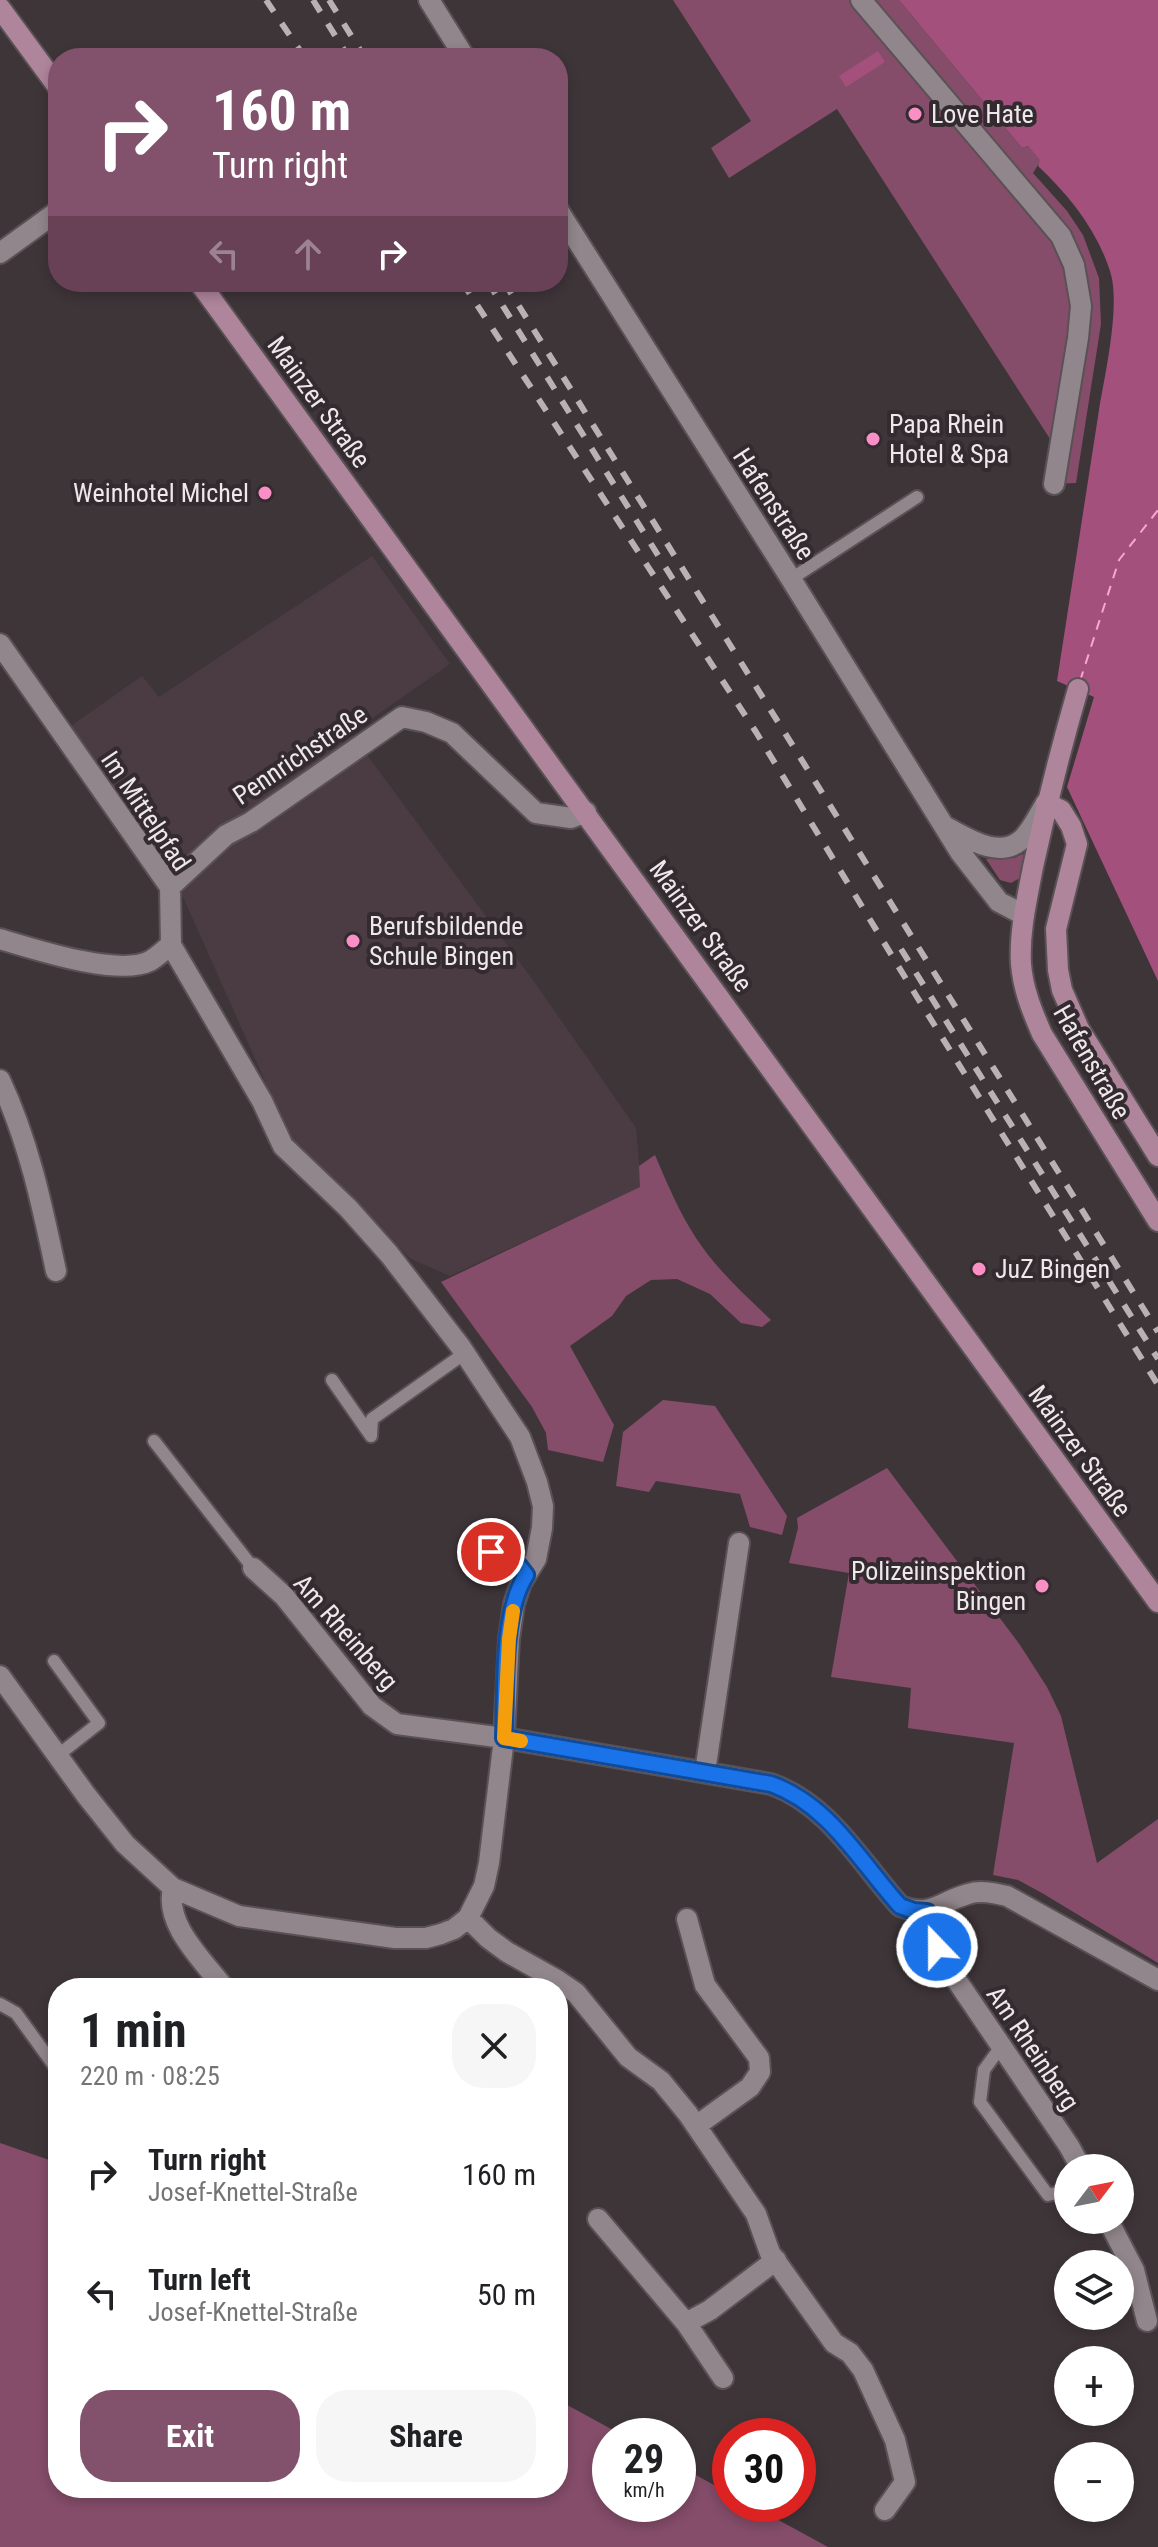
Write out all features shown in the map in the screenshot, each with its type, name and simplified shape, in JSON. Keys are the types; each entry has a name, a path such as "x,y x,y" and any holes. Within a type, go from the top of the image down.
{"main road":[{"path":"0,8 48,73"},
{"name":"Mainzer Straße","path":"206,292 1158,1602"},
{"name":"Hafenstraße","path":"1078,689 1046,803 1024,915 1021,962 1031,1010 1049,1046 1158,1221"},
{"path":"1046,803 1061,810 1077,844 1056,929 1062,990 1079,1029 1158,1156"}],"street":[{"path":"429,0 459,48"},
{"path":"861,0 1061,236 1074,265 1081,306 1054,484"},
{"path":"0,253 48,218"},
{"name":"Hafenstraße","path":"568,226 960,852 999,902 1024,915"},
{"name":"Im Mittelpfad","path":"0,644 170,887 171,945 262,1101 283,1146 348,1208 389,1254 465,1353"},
{"name":"Pennrichstraße","path":"170,887 226,835 251,822 402,717 426,722 452,733 536,813 571,818 586,812"},
{"name":"Hafenstraße","path":"944,826 988,848 1005,847 1021,840 1046,803"},
{"path":"0,939 63,958 121,966 150,961 171,945"},
{"path":"0,1080 32,1163 56,1271"},
{"path":"0,1676 125,1844 173,1888 239,1916 395,1938 426,1938 454,1929 468,1918 484,1886 489,1863 504,1738 514,1604 536,1559 543,1506 520,1437 465,1353"},
{"path":"705,1772 739,1543"},
{"name":"Am Rheinberg","path":"253,1568 284,1596 372,1706 397,1724 504,1738 705,1772 771,1784 801,1797 836,1829 900,1906 927,1912 937,1947 947,1966 1073,2154"},
{"path":"173,1888 170,1904 183,1934 216,1978"},
{"path":"927,1912 969,1893 989,1892 1007,1896 1158,1980"},
{"path":"468,1918 507,1952 553,1978"},
{"path":"687,1919 705,1985 759,2058 760,2072 750,2087 696,2126"},
{"path":"568,1988 576,1993 628,2057 661,2081 696,2126 756,2214 763,2238 776,2260 834,2343 850,2353 863,2370 895,2440 905,2482 885,2510"},
{"path":"598,2219 686,2323 723,2378"},
{"path":"1115,2234 1134,2270 1147,2321"},
{"path":"686,2323 710,2310 776,2260"}],"lane":[{"path":"791,579 917,497"},
{"path":"332,1380 371,1436 372,1419 465,1353"},
{"name":"Am Rheinberg","path":"154,1441 253,1568"},
{"path":"470,1547 512,1557 526,1575"},
{"path":"54,1661 99,1723 57,1756"},
{"path":"0,2004 16,2013 48,2057"},
{"path":"1000,2048 984,2070 980,2102 1048,2195 1054,2194"}],"shaded area":[{"path":"673,0 899,0 1022,148 1028,146 1041,160 1033,173 1067,211 1083,235 1099,278 1101,324 1076,483 1054,484 1052,442 837,109 729,178 711,148 751,121"},
{"path":"899,0 1158,0 1158,981 1067,787 1094,697 1057,681 1111,339 1114,302 1110,271 1090,227 1071,201 1038,166 1040,160 1028,146 1022,148"},
{"path":"878,51 885,62 846,87 839,76"},
{"name":"Berufsbildende Schule Bingen","path":"372,556 450,664 351,733 535,983 636,1128 641,1187 450,1276 411,1259 294,1146 184,899 71,726 142,676 159,697"},
{"path":"1023,854 1026,857 1020,878 1011,883 1000,880 986,859 1014,858"},
{"path":"655,1155 679,1208 704,1249 771,1320 762,1327 741,1323 710,1294 677,1279 651,1280 626,1296 612,1316 570,1346 614,1425 603,1462 548,1450 546,1433 532,1407 441,1282 640,1187 639,1166"},
{"path":"663,1400 715,1406 787,1516 782,1535 750,1527 740,1494 656,1481 649,1492 616,1486 623,1432"},
{"path":"887,1468 1020,1645 1047,1687 1061,1716 1097,1863 1158,1819 1158,1963 1018,1880 993,1875 1014,1743 908,1728 911,1688 831,1677 849,1573 789,1563 798,1528 797,1518"},
{"path":"0,2143 48,2160 48,2498 568,2498 568,2405 592,2419 592,2522 696,2522 696,2475 712,2484 712,2522 782,2522 828,2547 0,2547"}],"ferry route":[{"path":"1080,681 1119,560 1158,510"}],"railway":[{"path":"266,0 298,48"},
{"path":"313,0 343,48"},
{"path":"329,0 359,48"},
{"path":"469,292 756,732 1158,1385"},
{"path":"494,292 674,581"},
{"path":"510,292 1158,1332"},
{"path":"901,949 1158,1359"}],"slow traffic":[{"path":"513,1611 504,1738 521,1741"}],"place":[{"name":"Love Hate","path":"915,114"},
{"name":"Papa Rhein Hotel & Spa","path":"873,439"},
{"name":"Weinhotel Michel","path":"265,493"},
{"name":"Berufsbildende Schule Bingen","path":"353,941"},
{"name":"JuZ Bingen","path":"979,1269"},
{"name":"Polizeiinspektion Bingen","path":"1042,1586"}],"route":[{"path":"491,1552 512,1557 526,1575 514,1604 509,1639 504,1738 771,1784 787,1790 814,1807 836,1829 900,1906 927,1912 937,1947"}]}
